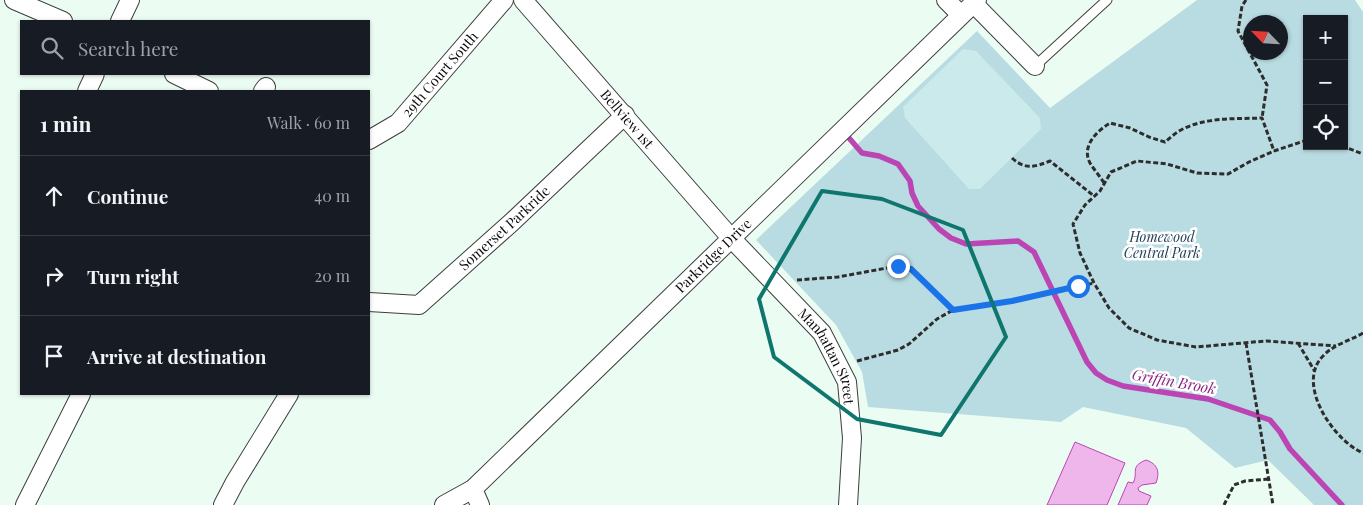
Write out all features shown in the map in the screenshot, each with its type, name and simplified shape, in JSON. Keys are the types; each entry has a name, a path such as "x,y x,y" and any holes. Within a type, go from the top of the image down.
{"street":[{"path":"14,0 61,20"},
{"path":"120,20 130,0"},
{"name":"29th Court South","path":"370,139 398,123 504,0"},
{"name":"Bellview 1st","path":"523,0 731,238"},
{"path":"946,0 970,6 1035,66"},
{"name":"Parkridge Drive","path":"444,505 473,489 970,6"},
{"path":"87,90 95,75"},
{"path":"176,75 207,90"},
{"name":"Somerset Parkride","path":"370,302 419,305 512,222 625,116"},
{"name":"Manhattan Street","path":"731,238 822,333 847,382 852,438 848,505"},
{"path":"25,505 80,395"},
{"path":"223,505 288,395"},
{"path":"473,489 480,505"}],"lane":[{"path":"1035,66 1107,0"}],"path":[{"path":"1246,0 1242,6 1238,30 1267,85 1262,118 1274,151"},
{"path":"1104,183 1089,162 1087,148 1097,131 1110,123 1130,128 1165,142 1180,130 1195,124 1231,118 1262,118"},
{"path":"1303,141 1274,151 1228,174 1197,173 1167,164 1137,160 1111,172 1100,191 1085,205 1073,224 1080,254 1094,283 1109,308 1129,328 1157,340 1196,347 1266,341 1336,346"},
{"path":"1348,148 1363,154"},
{"path":"1012,158 1018,163 1035,167 1050,161 1094,196"},
{"path":"782,292 797,280 838,277 898,266 911,269 953,310"},
{"path":"840,368 898,350 909,344 937,319 953,310 1012,301 1094,283"},
{"path":"1363,333 1336,346 1322,356 1314,370 1314,393 1322,412 1340,437 1349,446 1363,453"},
{"path":"1298,342 1314,370"},
{"path":"1246,343 1273,505"},
{"path":"1224,505 1234,485 1245,481 1268,479"}],"highlighted area":[{"path":"822,191 882,199 963,230 1006,337 941,435 857,419 774,357 759,299"}],"green space":[{"name":"Homewood Central Park","path":"1197,0 1355,0 1363,12 1363,505 1314,505 1268,460 1235,468 1186,428 1083,407 1061,422 868,407 862,372 836,325 756,240 977,31 1050,108"}],"shaded area":[{"path":"963,49 976,51 1040,118 1041,129 980,189 969,189 905,118 903,107"},
{"path":"1075,442 1125,463 1107,505 1047,505"},
{"path":"1146,460 1155,466 1158,472 1156,483 1142,485 1138,488 1139,491 1151,496 1147,505 1118,505 1128,482 1133,483 1135,479 1136,467"}],"waterway":[{"name":"Griffin Brook","path":"849,138 862,153 879,156 898,164 910,181 912,193 918,206 939,229 951,238 966,244 1018,241 1034,252 1087,362 1096,373 1107,380 1123,386 1208,399 1270,420 1290,449 1342,505"}],"route":[{"path":"898,266 911,269 953,310 1012,301 1078,286"}]}
